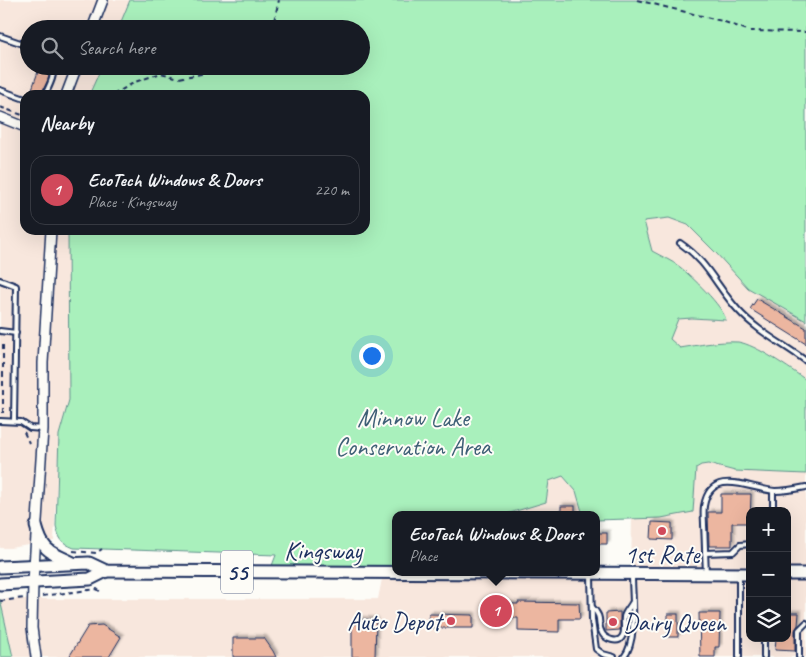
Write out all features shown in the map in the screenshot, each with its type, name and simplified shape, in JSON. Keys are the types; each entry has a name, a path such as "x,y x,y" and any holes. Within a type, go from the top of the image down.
{"main road":[{"path":"36,526 41,542 45,547 56,555 75,563"},
{"name":"Kingsway","path":"0,567 89,563 106,571 392,573"},
{"name":"Kingsway","path":"0,584 90,579 106,571"},
{"name":"Kingsway","path":"600,574 744,574"},
{"path":"791,574 806,574"}],"street":[{"path":"95,20 103,0"},
{"path":"68,90 74,75"},
{"path":"0,117 20,125"},
{"path":"36,657 32,628 33,582 51,235"}],"lane":[{"path":"0,36 20,43"},
{"path":"47,90 53,75"},
{"path":"0,90 20,97"},
{"path":"680,243 694,252 708,268 737,309 754,326 806,361"},
{"path":"0,280 16,286 14,420"},
{"path":"0,331 16,333"},
{"path":"0,421 14,420 30,428 42,429"},
{"path":"706,574 704,506 708,493 714,485 722,483 741,484 773,491 806,487"},
{"path":"773,491 773,507"},
{"path":"705,552 733,552 740,545 746,544"},
{"path":"624,657 630,646 632,635 632,574"},
{"path":"739,657 744,574"},
{"path":"591,576 592,620 596,649 603,654 614,657"},
{"path":"592,608 600,618 602,634 606,638 616,641 623,636 624,616 632,603"},
{"path":"798,657 799,630 806,623"},
{"path":"764,642 764,657"}],"path":[{"path":"274,20 279,0"},
{"path":"637,0 750,31 806,32"},
{"path":"122,90 142,79 155,75"},
{"path":"168,75 179,78 196,75"},
{"path":"0,107 20,114"},
{"path":"2,413 3,342"},
{"path":"0,601 97,589 102,593"}],"shaded area":[{"path":"0,0 130,0 122,20 20,20 20,75 98,75 91,90 20,90 20,235 71,235 68,268 69,400 59,435 54,541 0,548"},
{"path":"669,218 688,225 716,253 783,309 806,321 806,380 792,370 740,342 680,348 669,339 678,319 725,320 679,267 652,251 644,221"},
{"path":"708,464 735,471 806,474 806,657 13,657 0,599 378,599 383,574 392,574 392,576 600,576 600,574 631,574 632,518 661,518 696,468 701,465"},
{"path":"563,476 576,491 582,511 516,511 546,502 549,481"}],"green space":[{"name":"Minnow Lake Conservation Area","path":"130,0 806,0 806,321 748,288 688,225 669,218 644,221 652,251 677,265 691,277 713,299 726,320 678,319 670,339 680,348 724,342 745,344 773,358 806,380 806,474 735,471 708,464 701,465 696,468 693,512 661,518 600,520 600,511 582,511 576,491 563,476 549,481 546,502 516,511 392,511 392,572 270,571 276,555 74,548 66,544 60,537 56,526 59,435 69,400 68,235 370,235 370,90 91,90 98,75 370,75 370,20 122,20"},
{"path":"0,599 13,657 0,657"}],"building":[{"path":"37,75 49,75 43,90 32,89"},
{"path":"757,299 806,328 806,344 750,309"},
{"path":"721,494 751,494 751,507 746,507 746,523 732,523 732,546 709,546 708,512 721,512"},
{"path":"561,506 575,506 575,511 561,511"},
{"name":"1st Rate","path":"652,522 672,523 672,540 651,539"},
{"path":"600,533 607,533 607,544 600,544"},
{"path":"518,602 579,603 580,619 559,619 559,632 518,631 518,618 486,618 486,604 518,604"},
{"name":"Dairy Queen","path":"620,612 620,630 606,631 606,613"},
{"path":"699,613 720,613 719,647 715,647 715,657 700,657"},
{"path":"791,613 799,613 798,625 795,630 795,651 775,650 776,642 791,642"},
{"name":"Auto Depot","path":"429,614 473,615 473,628 429,628"},
{"path":"668,614 678,614 678,637 668,637"},
{"path":"356,619 376,620 375,657 352,657 352,624 356,624"},
{"path":"102,625 121,637 109,657 69,657 88,626"},
{"path":"233,638 264,638 276,657 233,657"}],"place":[{"name":"1st Rate","path":"662,531"},
{"name":"EcoTech Windows & Doors","path":"496,611"},
{"name":"Auto Depot","path":"451,621"},
{"name":"Dairy Queen","path":"613,622"}]}
